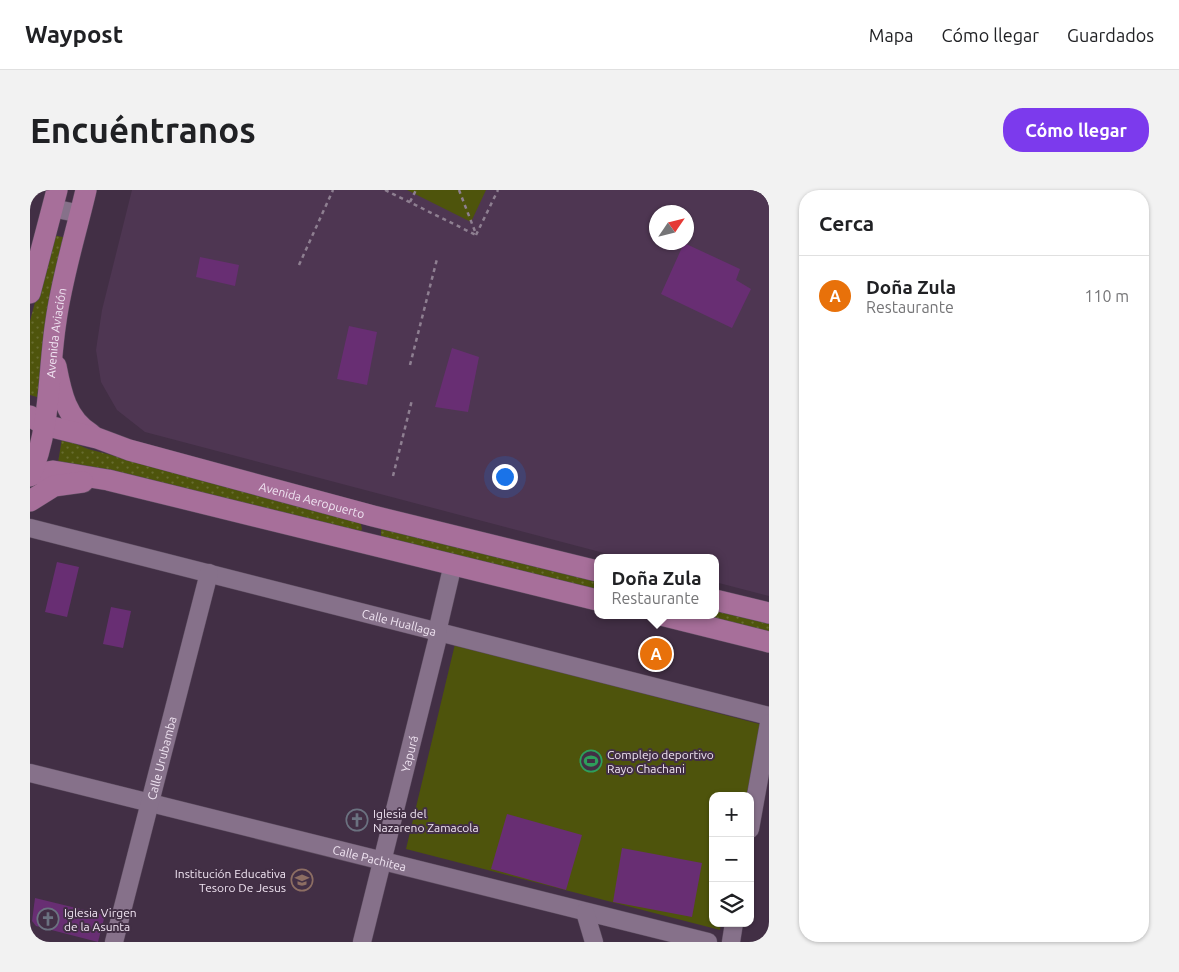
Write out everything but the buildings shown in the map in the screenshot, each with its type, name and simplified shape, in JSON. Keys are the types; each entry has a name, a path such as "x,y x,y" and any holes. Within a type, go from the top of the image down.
{"main road":[{"name":"Avenida Aviación","path":"30,475 37,420 58,309 86,190"},
{"path":"30,293 55,199"},
{"path":"52,348 62,394 68,411 85,430 98,438"},
{"name":"Avenida Aeropuerto","path":"37,420 98,438 129,450 374,516 594,570"},
{"path":"30,475 53,471 108,480 594,599"},
{"path":"30,501 54,486 108,480"},
{"path":"367,543 374,516"},
{"path":"719,601 769,613"},
{"path":"677,619 769,642"}],"street":[{"path":"55,199 80,214"},
{"name":"Calle Huallaga","path":"30,528 769,716"},
{"name":"Yapurá","path":"362,942 437,642 437,632 453,564"},
{"name":"Calle Urubamba","path":"114,942 210,574"},
{"path":"754,807 769,723"},
{"name":"Calle Pachitea","path":"30,773 708,942"},
{"path":"585,912 594,942"},
{"path":"731,942 733,927"}],"path":[{"path":"299,265 333,190"},
{"path":"385,190 476,235"},
{"path":"410,202 416,190"},
{"path":"459,190 476,235"},
{"path":"476,235 498,190"},
{"path":"410,365 437,259"},
{"path":"394,476 412,400"}],"shaded area":[{"path":"132,190 769,190 769,596 719,583 719,554 608,554 145,432 117,410 101,382 96,350 102,310"}],"green space":[{"path":"407,190 486,190 471,222"},
{"path":"53,235 67,238 47,328 37,397 30,395 30,321"},
{"path":"62,438 88,449 360,520 362,529 361,531 58,463"},
{"path":"383,527 594,577 594,590 381,536 381,529"},
{"path":"719,608 769,620 769,634 710,619 719,619"},
{"name":"Complejo deportivo Rayo Chachani","path":"455,644 763,725 749,792 709,792 709,927 720,927 720,930 406,849"}],"place":[{"name":"Doña Zula","path":"656,654"},
{"name":"Complejo deportivo Rayo Chachani","path":"591,761"},
{"name":"Iglesia del Nazareno Zamacola","path":"357,820"},
{"name":"Institución Educativa Tesoro De Jesus","path":"302,880"},
{"name":"Iglesia Virgen de la Asunta","path":"48,919"}]}
